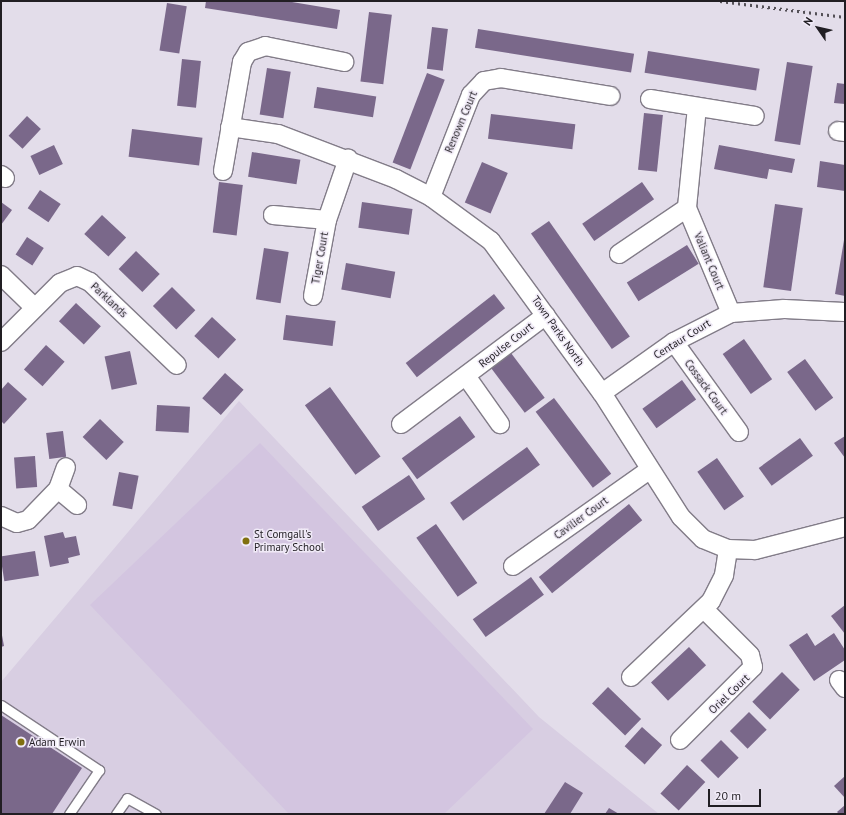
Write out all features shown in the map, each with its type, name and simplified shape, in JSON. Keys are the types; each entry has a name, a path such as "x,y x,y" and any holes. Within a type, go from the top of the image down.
{"street":[{"path":"223,171 242,62 248,52 265,46 344,62"},
{"name":"Renown Court","path":"431,197 471,95 484,81 501,78 611,96"},
{"path":"650,99 756,116"},
{"name":"Valiant Court","path":"697,107 687,208 731,313"},
{"name":"Town Parks North","path":"230,127 278,134 348,159 431,197 491,241 546,314 602,393 648,470 690,528 703,539 728,549 755,550 845,527"},
{"name":"Tiger Court","path":"313,296 327,220 348,159"},
{"path":"619,254 687,208"},
{"name":"Tiger Court","path":"273,215 327,220"},
{"path":"1,274 35,308"},
{"name":"Parklands","path":"1,342 65,280 85,279 177,365"},
{"name":"Centaur Court","path":"602,393 674,342 731,313 784,309 845,312"},
{"name":"Repulse Court","path":"401,424 546,314"},
{"name":"Cossack Court","path":"674,342 739,432"},
{"path":"466,376 500,424"},
{"path":"1,516 17,523 28,520 58,489 66,467"},
{"name":"Cavilier Court","path":"513,566 648,470"},
{"path":"58,489 77,505"},
{"path":"631,677 704,609 721,584 728,549"},
{"name":"Oriel Court","path":"680,740 753,667 750,654 704,609"}],"lane":[{"path":"1,705 99,770 69,814"},
{"path":"116,814 127,798 156,814"}],"shaded area":[{"name":"St Comgall's Primary School","path":"239,401 539,717 659,814 1,814 1,682"},
{"name":"St Comgall's Primary School","path":"260,443 533,729 444,814 289,814 90,605"}],"building":[{"path":"206,1 286,1 340,10 337,29 205,8"},
{"path":"167,3 187,6 179,54 159,50"},
{"path":"369,12 392,15 383,84 360,81"},
{"path":"432,27 448,29 443,71 427,69"},
{"path":"478,29 634,54 631,72 475,48"},
{"path":"648,51 760,69 756,90 645,73"},
{"path":"182,59 201,61 196,108 177,106"},
{"path":"787,62 813,66 800,145 774,141"},
{"path":"267,68 291,72 283,118 260,114"},
{"path":"427,73 445,80 410,169 393,163"},
{"path":"837,83 845,84 845,104 834,103"},
{"path":"317,87 376,96 373,117 314,108"},
{"path":"644,113 663,115 657,172 638,170"},
{"path":"491,114 575,124 572,149 488,139"},
{"path":"27,116 41,129 22,149 9,136"},
{"path":"132,129 202,138 199,165 129,157"},
{"path":"54,145 63,164 39,175 30,156"},
{"path":"719,145 795,159 792,173 769,169 767,179 714,169"},
{"path":"252,152 300,160 296,184 248,177"},
{"path":"820,161 845,165 845,191 817,187"},
{"path":"482,162 508,173 491,213 465,203"},
{"path":"219,182 243,185 237,236 213,233"},
{"path":"642,182 654,199 594,241 582,224"},
{"path":"40,190 61,204 48,222 28,208"},
{"path":"1,202 12,210 1,225"},
{"path":"362,202 413,209 409,235 358,228"},
{"path":"775,204 803,208 791,291 763,287"},
{"path":"102,215 126,238 108,257 84,234"},
{"path":"549,221 630,337 612,349 531,234"},
{"path":"845,234 845,296 835,294"},
{"path":"27,237 44,248 32,266 16,255"},
{"path":"687,245 699,264 638,301 627,283"},
{"path":"264,248 289,252 281,303 256,299"},
{"path":"136,251 160,274 142,292 119,269"},
{"path":"346,263 395,272 391,298 341,290"},
{"path":"172,287 195,310 176,329 153,306"},
{"path":"494,294 505,308 417,377 406,363"},
{"path":"76,303 101,326 84,344 59,321"},
{"path":"286,315 336,321 333,346 283,340"},
{"path":"212,317 236,340 218,359 194,336"},
{"path":"744,339 772,379 751,394 723,354"},
{"path":"46,345 65,362 42,386 24,370"},
{"path":"130,351 137,384 112,390 105,356"},
{"path":"511,353 545,398 525,413 491,368"},
{"path":"805,359 833,398 815,411 787,372"},
{"path":"225,373 244,390 221,415 202,398"},
{"path":"682,380 696,399 656,428 642,409"},
{"path":"8,382 27,399 4,424 1,421 1,390"},
{"path":"330,387 381,457 355,475 305,405"},
{"path":"554,398 611,474 593,488 536,412"},
{"path":"157,405 190,407 189,433 156,431"},
{"path":"460,416 475,437 417,479 402,458"},
{"path":"100,419 124,442 106,460 83,437"},
{"path":"63,431 66,457 49,459 46,433"},
{"path":"845,436 845,458 834,443"},
{"path":"800,438 813,456 772,486 759,468"},
{"path":"527,447 540,465 463,521 450,503"},
{"path":"35,456 37,487 16,488 14,457"},
{"path":"717,458 744,497 724,510 697,472"},
{"path":"119,472 139,476 132,509 113,505"},
{"path":"409,475 425,499 378,531 362,507"},
{"path":"629,504 642,520 552,593 539,577"},
{"path":"436,524 477,583 458,597 416,538"},
{"path":"63,532 65,538 76,536 80,555 68,558 69,563 50,567 44,536"},
{"path":"35,551 39,576 4,581 1,556"},
{"path":"531,577 544,595 486,637 473,619"},
{"path":"845,605 845,634 831,616"},
{"path":"1,630 4,646 1,647"},
{"path":"807,633 815,646 834,633 845,650 845,660 814,681 789,645"},
{"path":"689,647 706,665 668,701 651,682"},
{"path":"782,672 800,690 770,719 752,702"},
{"path":"608,687 641,719 625,735 592,704"},
{"path":"749,712 767,730 748,749 730,731"},
{"name":"Adam Erwin","path":"1,715 82,768 52,814 1,814"},
{"path":"642,727 662,745 645,764 625,746"},
{"path":"721,740 739,758 718,778 700,761"},
{"path":"687,765 705,782 679,811 660,794"},
{"path":"845,776 845,798 834,786"},
{"path":"565,782 583,793 570,814 544,814"},
{"path":"845,805 845,814 839,814 837,812"},
{"path":"609,808 619,814 605,814"}],"railway":[{"path":"720,1 845,17"}],"place":[{"name":"St Comgall's Primary School","path":"246,541"},
{"name":"Adam Erwin","path":"21,742"}]}
